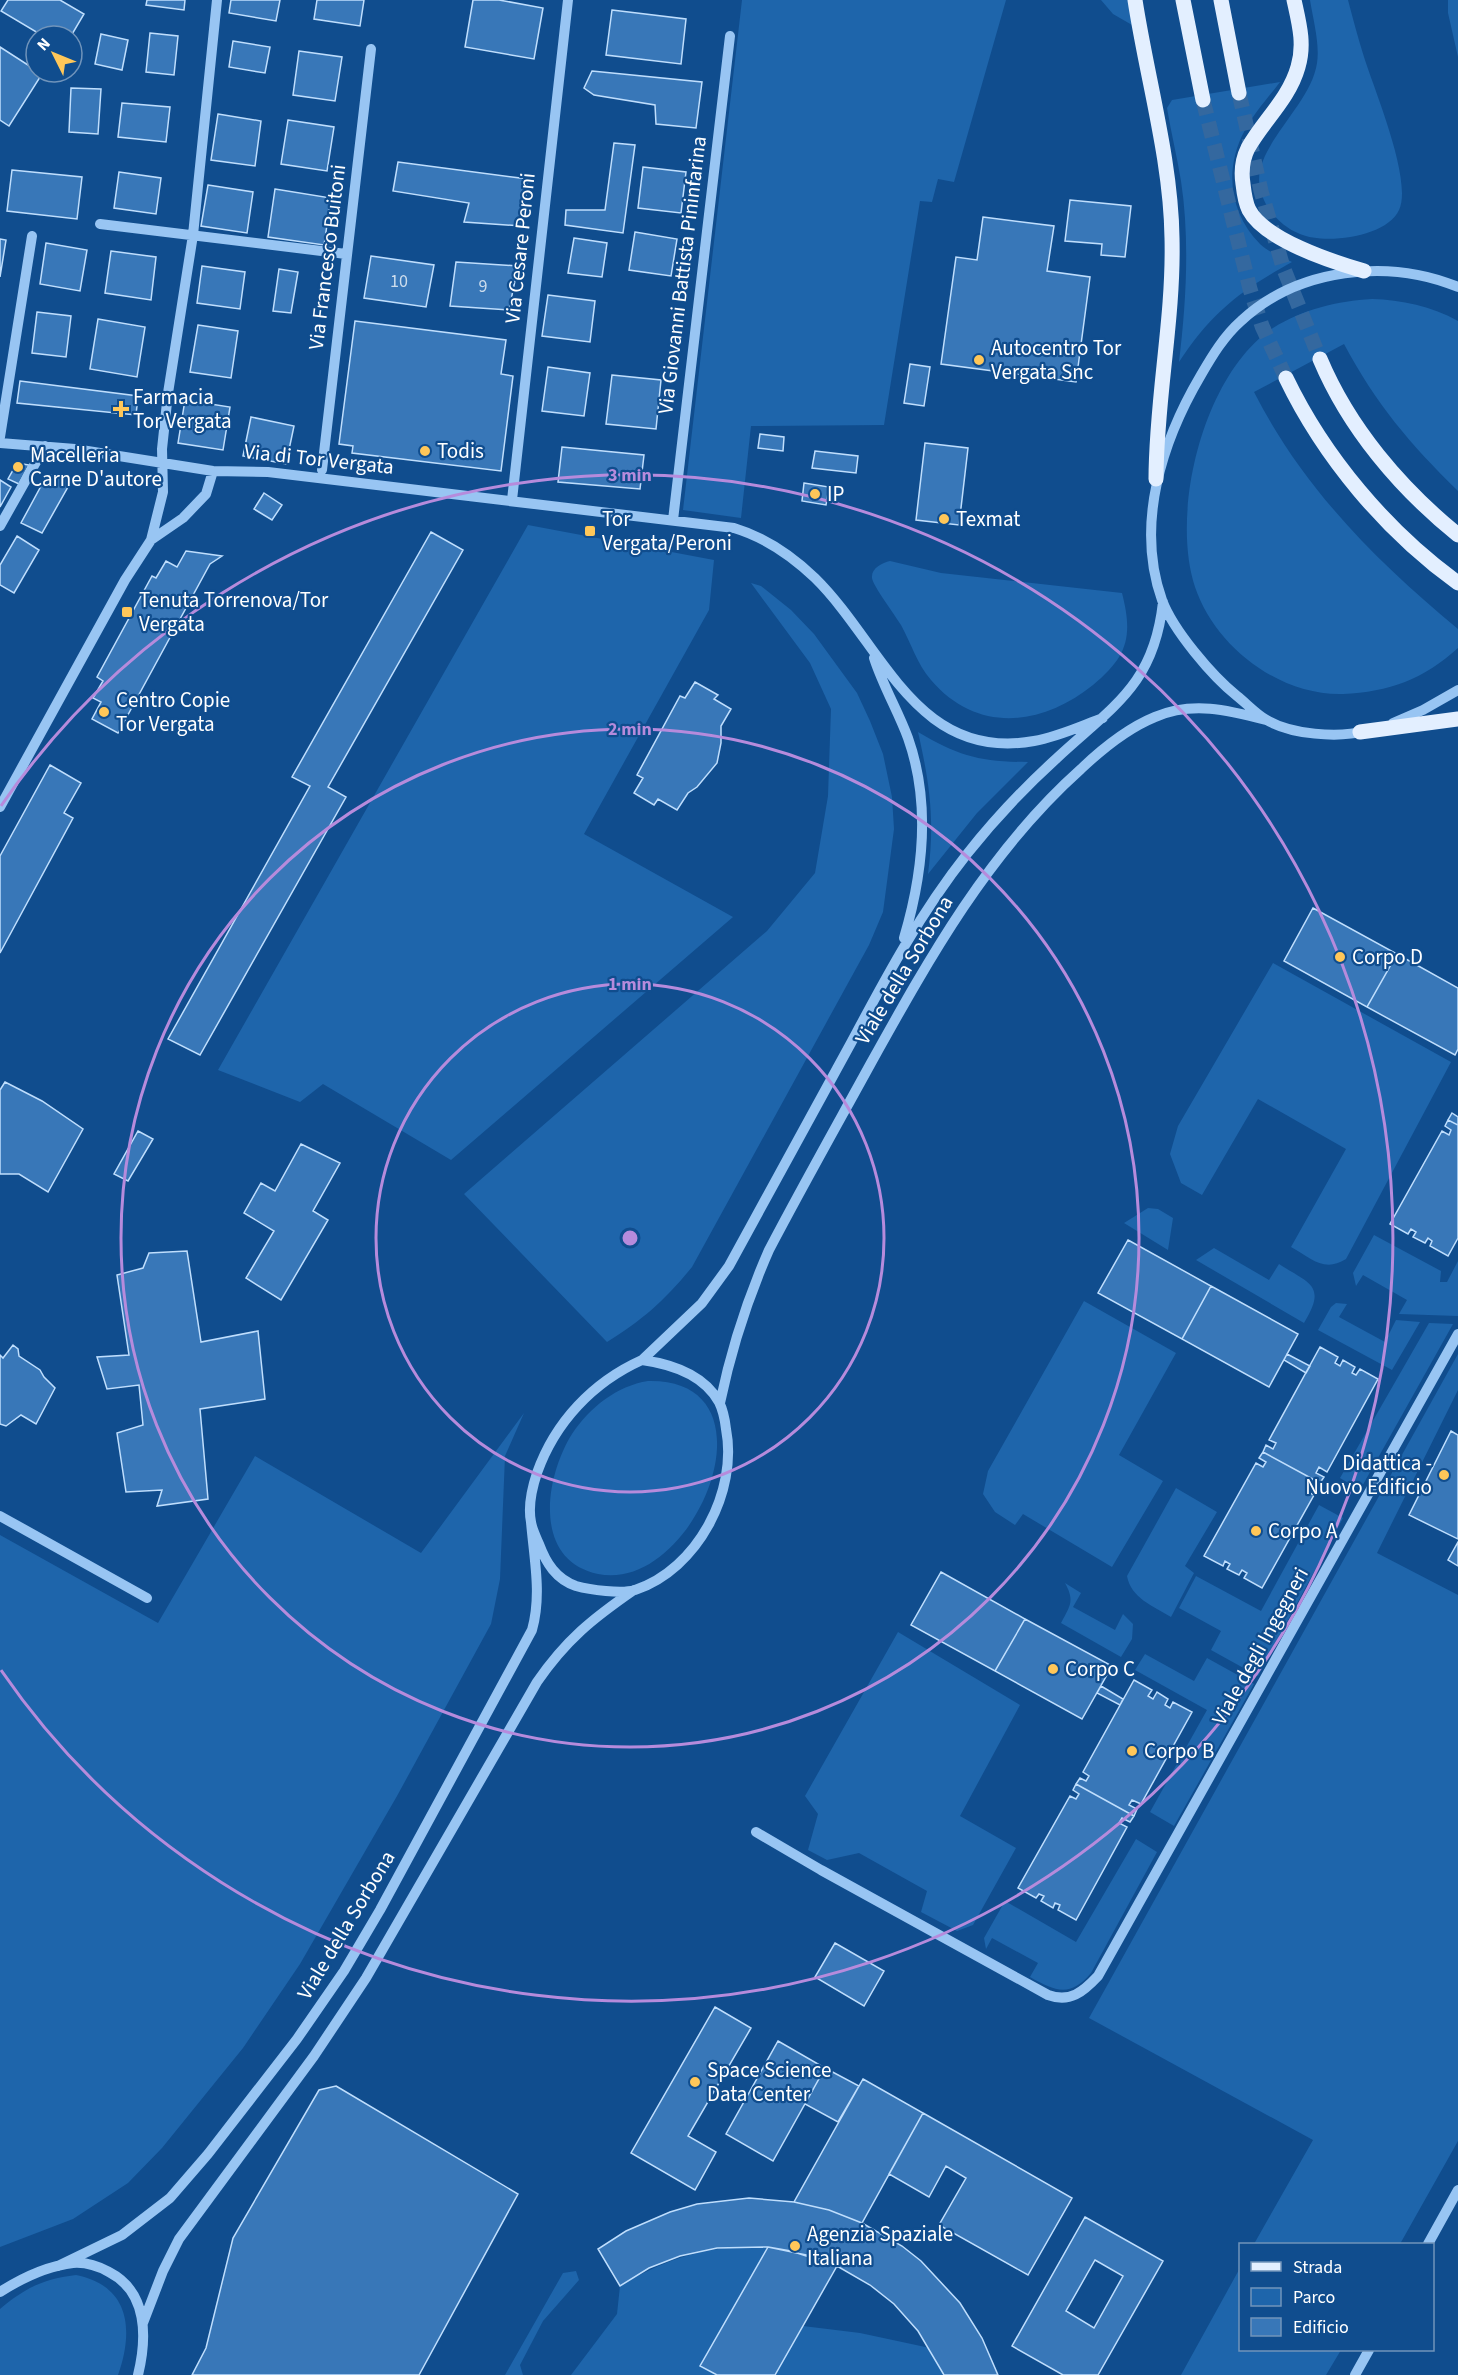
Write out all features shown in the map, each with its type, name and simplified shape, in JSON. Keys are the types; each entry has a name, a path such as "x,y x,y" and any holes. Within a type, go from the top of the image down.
{"main road":[{"path":"1135,0 1167,178 1172,221 1170,314 1158,413 1156,479"},
{"path":"1183,0 1203,100"},
{"path":"1221,0 1239,93"},
{"path":"1294,0 1302,41 1298,67 1284,97 1258,132 1243,160 1242,172 1246,202 1256,220 1279,237 1329,260 1364,271"},
{"path":"1320,359 1338,397 1381,458 1408,490 1458,535"},
{"path":"1286,378 1313,427 1368,499 1413,546 1458,583"},
{"path":"1360,732 1458,719"}],"street":[{"path":"0,807 125,580 151,540 162,492 160,462 168,393 193,235 217,0"},
{"name":"Via Cesare Peroni","path":"512,500 568,0"},
{"name":"Via Giovanni Battista Pininfarina","path":"673,520 730,36"},
{"name":"Via Francesco Buitoni","path":"322,470 371,49"},
{"path":"100,224 346,254"},
{"path":"0,437 32,236"},
{"path":"1266,720 1228,689 1208,668 1182,634 1162,602 1153,552 1153,505 1156,479 1172,430 1187,398 1218,349 1241,320 1258,308 1303,284 1364,271 1407,272 1458,287"},
{"name":"Via di Tor Vergata","path":"0,442 45,446 213,471 268,472 736,529 757,536 789,556 816,579 910,699 938,723 970,738 994,742 1034,741 1103,718"},
{"path":"0,526 45,446"},
{"path":"151,540 183,518 206,494 213,471"},
{"name":"Viale della Sorbona","path":"642,1360 702,1303 729,1266 900,951 951,875 999,817 1057,758 1128,694 1149,660 1160,626 1162,602"},
{"name":"Via di Tor Vergata","path":"871,649 909,741 920,792 922,828 919,869 914,900 900,951"},
{"name":"Viale della Sorbona","path":"720,1403 727,1365 754,1282 774,1241 928,961 967,900 1011,842 1050,798 1081,768 1102,750 1145,721 1167,713 1199,707 1230,710 1307,733 1333,735 1360,732 1410,717 1458,690"},
{"name":"Viale degli Ingegneri","path":"756,1832 1027,1984 1059,1999 1069,1998 1086,1989 1098,1976 1458,1334"},
{"path":"642,1360 678,1368 694,1377 720,1403 729,1456 719,1500 698,1541 686,1556 658,1577 634,1590 591,1589 562,1580 546,1562 531,1522 530,1504 535,1480 544,1456 558,1430 578,1405 625,1368 642,1360"},
{"path":"0,1516 147,1598"},
{"name":"Viale della Sorbona","path":"58,2266 133,2228 176,2192 271,2074 344,1971 423,1832 532,1630 538,1594 531,1522"},
{"name":"Viale della Sorbona","path":"143,2323 163,2271 179,2239 314,2056 354,1997 423,1882 537,1682 571,1638 595,1617 634,1590"},
{"path":"1429,2243 1458,2190"},
{"path":"0,2292 24,2278 58,2266 87,2264 104,2269 118,2277 133,2294 143,2323 144,2375"},
{"path":"1355,2375 1368,2351"},
{"path":"138,2375 143,2357"}],"green space":[{"path":"742,0 1006,0 954,182 938,179 932,202 920,201 884,425 751,426 741,518 683,510"},
{"path":"1101,0 1135,0 1139,29 1113,14"},
{"path":"1310,0 1348,0 1364,57 1391,135 1401,178 1402,196 1399,210 1392,219 1382,227 1354,236 1324,239 1293,231 1274,216 1265,203 1260,188 1260,173 1264,158 1272,142 1304,95 1317,63 1317,40"},
{"path":"1448,0 1458,0 1458,57 1448,13"},
{"path":"1280,82 1245,130 1238,145 1232,175 1233,190 1236,204 1250,232 1263,247 1292,262 1228,304 1203,329 1179,362 1185,295 1184,203 1167,108 1172,100"},
{"path":"1372,299 1416,305 1438,311 1458,321 1458,491 1424,457 1381,404 1344,344 1254,392 1273,427 1318,491 1398,577 1458,629 1458,648 1419,676 1391,687 1360,693 1319,692 1296,687 1253,664 1234,648 1205,609 1195,587 1188,556 1187,521 1190,484 1211,410 1228,377 1249,349 1273,328 1296,316 1334,304"},
{"path":"528,525 714,560 709,610 584,834 733,917 451,1160 323,1084 300,1102 218,1070"},
{"path":"890,561 941,573 1122,593 1127,621 1125,644 1114,664 1093,685 1053,709 1031,716 1010,718 989,716 969,709 949,697 926,674 901,625 876,587 872,578 873,571"},
{"path":"751,583 761,586 791,610 814,634 857,693 870,721 883,754 892,797 894,829 883,912 869,945 692,1267 653,1308 632,1326 607,1342 464,1194 767,931 815,873 828,796 831,709 810,663"},
{"path":"918,732 946,747 970,756 996,761 1028,762 977,813 928,874 931,837 930,803"},
{"path":"1273,963 1451,1062 1346,1259 1331,1265 1311,1259 1291,1247 1346,1149 1258,1099 1202,1195 1181,1183 1170,1154 1178,1126"},
{"path":"1148,1208 1158,1209 1173,1218 1168,1250 1124,1223"},
{"path":"1374,1235 1441,1271 1440,1282 1447,1282 1458,1261 1458,1316 1399,1314 1407,1300 1363,1275 1356,1286 1353,1273"},
{"path":"1214,1248 1269,1280 1279,1264 1307,1281 1312,1287 1314,1301 1304,1323 1196,1260"},
{"path":"1084,1301 1176,1353 1119,1455 1163,1481 1112,1567 1023,1514 1015,1525 995,1512 983,1494 988,1471"},
{"path":"1336,1303 1347,1304 1339,1317 1385,1342 1396,1320 1420,1322 1392,1370 1318,1330 1331,1307"},
{"path":"1429,1323 1453,1324 1360,1490 1340,1478"},
{"path":"1458,1354 1458,1390 1377,1553 1458,1595 1458,2141 1401,2243 1255,2243 1313,2140 1089,2018"},
{"path":"648,1381 689,1389 711,1413 717,1446 710,1484 692,1521 666,1552 634,1571 598,1574 577,1566 562,1552 554,1535 550,1515 555,1472 572,1434 587,1415 615,1393"},
{"path":"524,1413 505,1456 500,1579 491,1624 397,1796 300,1964 243,2048 162,2148 128,2183 73,2219 0,2247 0,1535 158,1623 255,1456 421,1553"},
{"path":"1176,1488 1217,1512 1185,1566 1194,1573 1171,1617 1138,1596 1129,1584 1127,1576"},
{"path":"1319,1505 1343,1518 1258,1676 1211,1650 1221,1631 1179,1608 1196,1576 1261,1611"},
{"path":"1065,1583 1081,1593 1073,1607 1115,1630 1123,1614 1133,1624 1132,1639 1121,1657 1061,1623 1071,1599"},
{"path":"898,1632 1020,1705 960,1816 1016,1848 973,1925 957,1931 921,1912 927,1891 859,1853 827,1860 808,1850 818,1814 805,1796"},
{"path":"1145,1654 1194,1681 1207,1658 1254,1684 1174,1826 1150,1812 1207,1710 1135,1670"},
{"path":"1136,1839 1157,1852 1091,1973 1083,1981 1069,1989 1062,1990 1047,1986 1030,1977 1038,1963 992,1938 986,1949 984,1938 1005,1901 1076,1942"},
{"path":"746,2246 768,2247 701,2366 717,2375 571,2375 617,2314 620,2286 665,2263 680,2258 712,2250"},
{"path":"1239,2270 1239,2351 1340,2351 1326,2375 1181,2375"},
{"path":"576,2271 579,2280 543,2321 520,2365 523,2375 505,2375 563,2273"},
{"path":"76,2275 108,2289 123,2312 126,2342 118,2375 0,2375 0,2309 18,2295 35,2286 54,2279"},
{"path":"803,2326 860,2333 930,2348 944,2375 775,2375"}],"building":[{"path":"8,0 60,0 84,14 78,24 24,25 1,11"},
{"path":"147,0 185,0 184,10 146,5"},
{"path":"231,0 280,0 276,21 229,13"},
{"path":"317,0 364,0 360,26 314,19"},
{"path":"473,0 499,0 543,8 534,59 465,47"},
{"path":"612,10 686,19 681,64 606,55"},
{"path":"150,33 178,36 174,75 146,72"},
{"path":"101,34 128,40 122,70 95,64"},
{"path":"233,41 270,47 265,73 229,67"},
{"path":"0,47 24,62 24,84 36,84 9,126 0,120"},
{"path":"299,51 342,57 335,101 293,95"},
{"path":"592,71 702,82 696,128 656,124 655,105 594,95 584,88"},
{"path":"71,88 101,89 98,134 69,132"},
{"path":"122,103 170,107 166,142 118,137"},
{"path":"218,114 261,121 255,166 211,160"},
{"path":"288,120 334,127 327,171 281,164"},
{"path":"614,143 635,145 623,233 565,225 566,210 605,210"},
{"path":"398,162 528,179 522,226 464,222 469,203 393,191"},
{"path":"643,167 686,172 681,213 638,208"},
{"path":"12,170 82,177 77,219 7,211"},
{"path":"119,172 161,178 156,214 114,208"},
{"path":"208,185 253,192 247,233 201,226"},
{"path":"275,189 331,198 324,245 268,237"},
{"path":"1070,200 1131,206 1125,257 1101,255 1102,244 1065,241"},
{"path":"983,217 1054,226 1047,271 1090,277 1076,382 941,364 956,257 977,260"},
{"path":"635,232 677,239 671,276 629,270"},
{"path":"574,238 607,243 602,277 568,273"},
{"path":"0,239 6,240 0,277"},
{"path":"46,243 87,250 80,291 40,284"},
{"path":"111,251 156,257 151,300 105,293"},
{"path":"371,256 434,265 426,307 364,298"},
{"path":"456,262 518,266 509,310 450,306"},
{"path":"202,266 245,272 240,309 197,303"},
{"path":"279,269 298,272 291,313 273,311"},
{"path":"548,295 595,301 590,342 542,336"},
{"path":"37,312 71,316 66,357 32,353"},
{"path":"98,319 145,327 137,377 90,369"},
{"path":"355,321 506,340 501,374 513,376 501,471 352,453 353,446 339,444"},
{"path":"198,325 238,331 231,378 190,372"},
{"path":"910,364 930,367 924,406 904,403"},
{"path":"548,367 590,373 584,416 542,411"},
{"path":"612,375 661,380 656,429 606,424"},
{"path":"20,381 138,396 136,415 17,403"},
{"path":"185,400 230,407 223,450 178,443"},
{"path":"251,417 294,426 286,464 243,456"},
{"path":"760,434 784,437 783,451 758,448"},
{"path":"925,443 968,448 959,525 916,520"},
{"path":"562,447 644,455 640,489 558,482"},
{"path":"815,451 858,456 856,473 812,468"},
{"path":"17,463 29,465 19,484 8,479"},
{"path":"47,475 73,478 42,533 21,523"},
{"path":"0,480 11,487 0,507"},
{"name":"IP","path":"804,483 829,487 826,505 802,501"},
{"path":"264,493 282,505 272,520 254,509"},
{"path":"431,532 463,550 328,787 346,797 200,1055 168,1039 310,786 292,777"},
{"path":"17,536 39,550 14,593 0,585 0,565"},
{"path":"186,551 222,556 210,564 118,733 92,719 101,702 93,698 103,681 97,677 152,576 156,578 166,561 177,567"},
{"path":"695,682 718,695 714,699 731,709 721,726 721,743 717,763 697,787 688,793 677,810 658,799 654,805 634,793 643,778 637,775 680,696 685,698"},
{"path":"50,765 81,783 64,813 73,818 0,953 0,856"},
{"name":"Corpo D","path":"1313,908 1397,954 1367,1007 1284,961"},
{"path":"1397,954 1458,988 1458,1049 1455,1055 1367,1007"},
{"path":"5,1082 42,1101 83,1129 48,1192 19,1174 0,1174 0,1090"},
{"path":"1452,1113 1458,1117 1458,1125 1448,1120"},
{"path":"1448,1120 1458,1125 1458,1238 1448,1256 1430,1246 1432,1241 1428,1238 1425,1243 1413,1237 1416,1232 1411,1229 1408,1234 1390,1224 1442,1131 1449,1135 1451,1130 1445,1126"},
{"path":"138,1131 153,1139 128,1181 114,1174"},
{"path":"301,1144 340,1163 313,1211 328,1220 281,1300 246,1278 274,1231 244,1213 261,1183 275,1191"},
{"path":"1128,1240 1211,1286 1182,1339 1098,1293"},
{"path":"187,1251 201,1342 258,1331 265,1399 200,1409 208,1499 157,1506 162,1490 126,1492 117,1433 143,1425 139,1385 107,1389 97,1357 129,1355 117,1275 143,1268 149,1253"},
{"path":"1211,1286 1298,1334 1269,1387 1182,1339"},
{"path":"13,1345 18,1349 19,1356 40,1370 55,1388 36,1424 21,1415 6,1426 0,1424 0,1355 3,1358"},
{"path":"1320,1347 1338,1357 1335,1363 1340,1366 1343,1360 1355,1367 1352,1373 1356,1375 1360,1369 1378,1379 1327,1472 1319,1467 1316,1473 1324,1477 1320,1483 1263,1452 1266,1445 1273,1449 1276,1443 1269,1440"},
{"path":"1287,1354 1310,1366 1306,1373 1284,1360"},
{"name":"Didattica - Nuovo Edificio","path":"1451,1431 1458,1435 1458,1539 1409,1515"},
{"name":"Corpo A","path":"1263,1452 1320,1483 1317,1490 1309,1485 1306,1491 1314,1495 1262,1588 1244,1578 1247,1573 1242,1570 1239,1575 1227,1569 1230,1564 1225,1561 1223,1566 1204,1556 1256,1463 1263,1467 1266,1462 1259,1458"},
{"path":"1458,1542 1458,1566 1448,1560"},
{"path":"941,1572 1025,1619 995,1671 911,1625"},
{"name":"Corpo C","path":"1025,1619 1112,1666 1082,1719 995,1671"},
{"name":"Corpo B","path":"1134,1680 1152,1690 1148,1696 1153,1699 1157,1692 1168,1699 1165,1705 1170,1708 1173,1702 1192,1712 1141,1804 1132,1800 1129,1805 1137,1809 1134,1816 1076,1784 1080,1778 1086,1781 1089,1776 1083,1772"},
{"path":"1101,1686 1123,1699 1120,1705 1097,1693"},
{"path":"1076,1784 1134,1816 1130,1822 1122,1818 1119,1823 1127,1827 1076,1920 1058,1910 1060,1905 1055,1903 1053,1908 1041,1901 1044,1896 1039,1894 1036,1898 1018,1888 1070,1796 1076,1799 1079,1794 1073,1790"},
{"path":"835,1943 884,1971 864,2006 815,1977"},
{"name":"Space Science Data Center","path":"715,2007 751,2028 688,2136 716,2152 695,2190 631,2153"},
{"path":"778,2041 825,2068 773,2161 726,2134"},
{"path":"825,2068 859,2086 838,2122 805,2104"},
{"path":"863,2079 923,2113 862,2223 829,2210 794,2202"},
{"path":"336,2086 518,2194 419,2375 192,2375 206,2348 233,2238 319,2090"},
{"path":"923,2113 1072,2198 1028,2275 939,2225 966,2178 946,2166 929,2197 889,2174"},
{"path":"749,2198 794,2202 829,2210 862,2223 902,2246 921,2261 960,2303 982,2338 998,2375 944,2375 918,2331 894,2304 870,2285 837,2266 811,2256 768,2247 717,2248 680,2256 649,2268 620,2286 598,2249 626,2231 670,2212 697,2204"},
{"path":"1085,2217 1163,2261 1098,2375 1063,2375 1012,2346","holes":["1095,2260 1123,2276 1094,2328 1066,2311"]},
{"path":"768,2247 791,2251 837,2266 775,2375 717,2375 700,2366"}],"tunnel":[{"path":"1239,93 1261,191 1283,267 1320,359"},
{"path":"1203,100 1250,289 1262,326 1286,378"}],"place":[{"name":"Autocentro Tor Vergata Snc","path":"979,360"},
{"name":"Farmacia Tor Vergata","path":"121,409"},
{"name":"Todis","path":"425,451"},
{"name":"Macelleria Carne D'autore","path":"18,467"},
{"name":"IP","path":"815,494"},
{"name":"Texmat","path":"944,519"},
{"name":"Tor Vergata/Peroni","path":"590,531"},
{"name":"Tenuta Torrenova/Tor Vergata","path":"127,612"},
{"name":"Centro Copie Tor Vergata","path":"104,712"},
{"name":"Corpo D","path":"1340,957"},
{"name":"Didattica - Nuovo Edificio","path":"1444,1475"},
{"name":"Corpo A","path":"1256,1531"},
{"name":"Corpo C","path":"1053,1669"},
{"name":"Corpo B","path":"1132,1751"},
{"name":"Space Science Data Center","path":"695,2082"},
{"name":"Agenzia Spaziale Italiana","path":"795,2246"}]}
